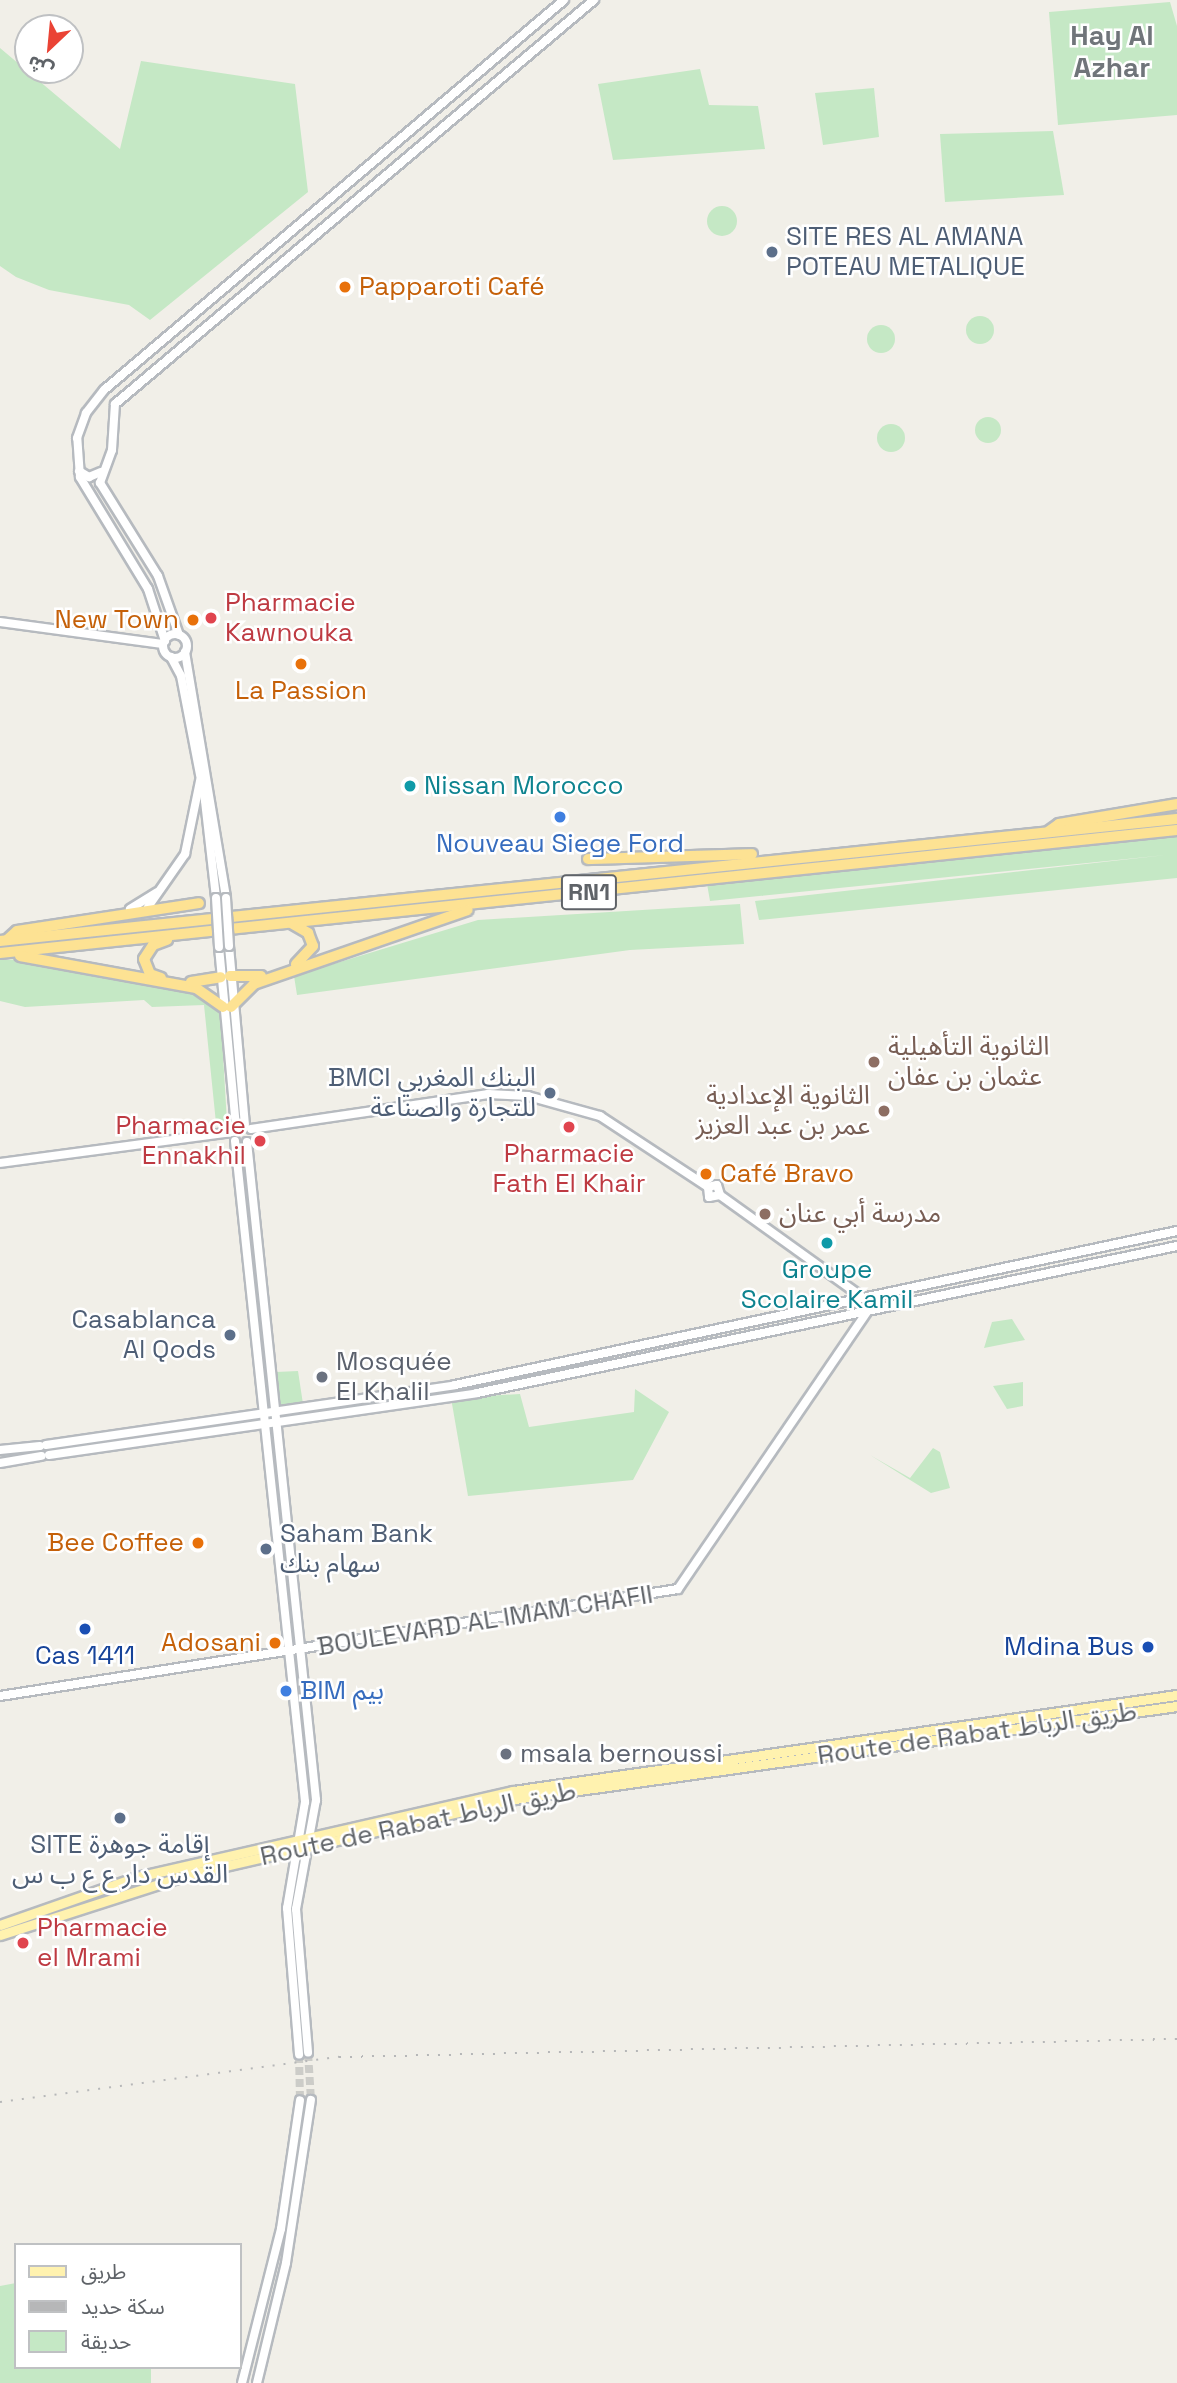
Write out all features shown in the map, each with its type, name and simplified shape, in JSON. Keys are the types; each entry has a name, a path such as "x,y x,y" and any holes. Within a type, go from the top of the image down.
{"highway":[{"path":"1048,833 1059,824 1177,804"},
{"name":"RN1","path":"3,940 801,855 1177,819"},
{"name":"RN1","path":"0,954 1177,830"},
{"path":"589,859 801,855"},
{"path":"0,954 54,959 196,988 227,1007 247,988 266,979 452,915 530,899"},
{"path":"3,940 17,931 200,903"},
{"path":"187,934 147,950 150,974 203,984 226,977 257,978 307,958 312,939 291,923"}],"main road":[{"name":"Route de Rabat طريق الرباط","path":"0,1936 137,1888 300,1843 313,1835 555,1784 1177,1695"},
{"name":"Route de Rabat طريق الرباط","path":"0,1925 136,1877 300,1843 310,1846 536,1796 1177,1706"}],"street":[{"path":"226,977 219,947 216,898 200,779 172,657 164,643 148,589 79,471 80,427 104,390 564,0"},
{"path":"299,2055 287,1908 305,1802 234,1133 227,1007 229,946 226,898 185,652 158,576 102,488 101,472 112,450 115,404 594,0"},
{"path":"79,471 89,477 101,472"},
{"path":"0,622 164,643 178,635"},
{"path":"172,657 185,652"},
{"path":"148,907 162,890 190,841 200,779"},
{"path":"130,909 162,890"},
{"path":"227,1007 248,1127 247,1142 316,1800 313,1835 296,1909 308,2053"},
{"path":"0,1163 234,1133 248,1127 488,1094 528,1096 600,1116 708,1187 709,1197 720,1195 865,1299 869,1310"},
{"path":"234,1133 247,1142"},
{"path":"0,1462 44,1450 264,1413 455,1385 1177,1231"},
{"path":"0,1450 44,1450 278,1425 598,1369 1177,1246"},
{"name":"BOULEVARD AL IMAM CHAFII","path":"0,1696 299,1652 678,1589 869,1310"},
{"path":"595,1355 598,1369"},
{"path":"242,2383 287,2196 300,2100"},
{"path":"257,2383 298,2197 311,2100"},
{"path":"287,2196 298,2197"}],"green space":[{"path":"1170,2 1177,26 1177,115 1058,125 1049,12"},
{"path":"0,48 14,60 14,84 43,84 120,149 141,61 295,84 308,192 150,320 129,305 49,290 16,277 0,266"},
{"path":"700,69 709,105 758,106 765,149 613,160 598,84"},
{"path":"874,88 879,137 823,145 815,93"},
{"path":"1053,131 1064,195 945,202 940,134"},
{"path":"722,206 733,210 737,221 733,232 722,236 711,232 707,221 711,210"},
{"path":"980,316 990,320 994,330 990,340 980,344 970,340 966,330 970,320"},
{"path":"881,325 891,329 895,339 891,349 881,353 871,349 867,339 871,329"},
{"path":"988,417 997,421 1001,430 997,439 988,443 979,439 975,430 979,421"},
{"path":"891,424 901,428 905,438 901,448 891,452 881,448 877,438 881,428"},
{"path":"1177,834 1177,878 759,920 755,901 1166,855 710,901 707,884"},
{"path":"740,904 744,944 630,950 297,995 294,976 478,920"},
{"path":"28,959 203,989 220,1004 227,1122 216,1123 204,1005 152,1007 144,1000 25,1007 0,1001 0,960"},
{"path":"1012,1319 1025,1340 984,1348 992,1322"},
{"path":"298,1371 303,1404 280,1405 276,1372"},
{"path":"1023,1382 1023,1406 1007,1409 993,1386"},
{"path":"635,1389 669,1412 633,1480 468,1496 451,1398 520,1394 529,1427 634,1412"},
{"path":"933,1448 940,1452 950,1488 931,1493 870,1455 910,1478"},
{"path":"14,2283 14,2369 151,2369 151,2383 0,2383 0,2286"}],"tunnel":[{"path":"308,2053 311,2100"},
{"path":"299,2055 300,2100"}],"railway":[{"path":"0,2102 339,2057 1177,2039"}],"place":[{"name":"SITE RES AL AMANA POTEAU METALIQUE","path":"772,252"},
{"name":"Papparoti Café","path":"345,287"},
{"name":"Pharmacie Kawnouka","path":"211,618"},
{"name":"New Town","path":"193,620"},
{"name":"La Passion","path":"301,664"},
{"name":"Nissan Morocco","path":"410,786"},
{"name":"Nouveau Siege Ford","path":"560,817"},
{"name":"الثانوية التأهيلية عثمان بن عفان","path":"874,1062"},
{"name":"BMCI البنك المغربي للتجارة والصناعة","path":"550,1093"},
{"name":"الثانوية الإعدادية عمر بن عبد العزيز","path":"884,1111"},
{"name":"Pharmacie Fath El Khair","path":"569,1127"},
{"name":"Pharmacie Ennakhil","path":"260,1141"},
{"name":"Café Bravo","path":"706,1174"},
{"name":"مدرسة أبي عنان","path":"765,1214"},
{"name":"Groupe Scolaire Kamil","path":"827,1243"},
{"name":"Casablanca Al Qods","path":"230,1335"},
{"name":"Mosquée El Khalil","path":"322,1377"},
{"name":"Bee Coffee","path":"198,1543"},
{"name":"Saham Bank سهام بنك","path":"266,1549"},
{"name":"Cas 1411","path":"85,1629"},
{"name":"Adosani","path":"275,1643"},
{"name":"Mdina Bus","path":"1148,1647"},
{"name":"BIM بيم","path":"286,1691"},
{"name":"msala bernoussi","path":"506,1754"},
{"name":"SITE إقامة جوهرة القدس دار ع ع ب س","path":"120,1818"},
{"name":"Pharmacie el Mrami","path":"23,1943"}],"district":[{"name":"Hay Al Azhar","path":"1112,51"}]}
